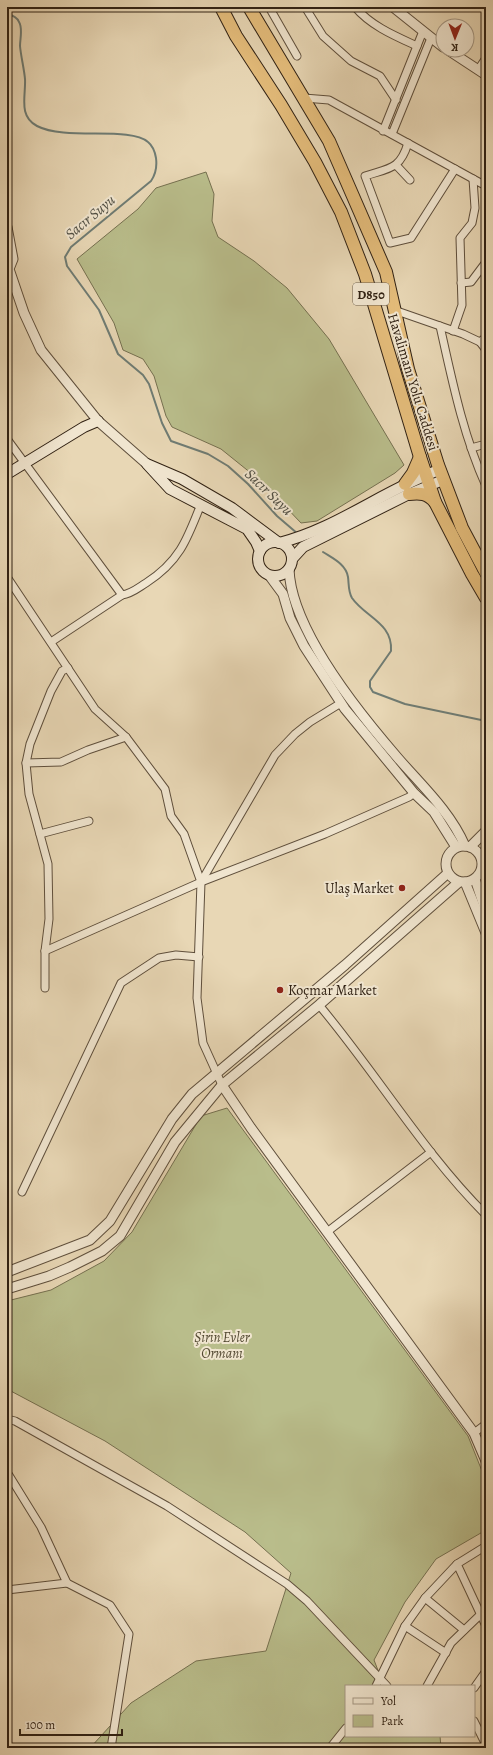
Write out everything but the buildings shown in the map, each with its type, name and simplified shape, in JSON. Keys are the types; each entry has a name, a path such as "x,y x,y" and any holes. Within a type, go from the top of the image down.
{"highway":[{"name":"Havalimanı Yolu Caddesi","path":"221,7 236,36 281,105 315,162 341,212 365,274 435,502 486,598"},
{"name":"Havalimanı Yolu Caddesi","path":"249,7 329,141 386,272 408,369 441,475 462,528 486,573"},
{"path":"420,457 407,489 423,492 430,496 435,502"}],"main road":[{"path":"7,474 84,427 98,421"},
{"path":"147,464 170,489 247,529 260,551"},
{"path":"147,464 182,479 232,508 288,549 292,559"},
{"path":"407,489 303,547 292,559 289,569 280,576 268,575 260,567 258,557 260,551 268,544 279,543 310,534 407,489 441,475"}],"street":[{"path":"269,7 297,56"},
{"path":"305,7 323,36 351,61 380,76 396,100"},
{"path":"355,7 361,14 387,32 417,46"},
{"path":"393,7 435,41"},
{"path":"383,131 423,31"},
{"path":"392,134 431,38"},
{"path":"460,58 482,72 486,58"},
{"path":"304,98 328,100 486,186"},
{"path":"408,143 404,157 396,165 365,176 390,243 411,238 455,169"},
{"path":"396,165 410,180"},
{"path":"453,331 462,305 460,238 472,223 475,208 473,179"},
{"path":"7,227 10,260 9,269 24,313 41,350 98,421 147,464"},
{"path":"461,284 471,282 486,262"},
{"path":"394,310 480,342 486,350"},
{"path":"440,326 458,405 471,448 486,486"},
{"path":"480,342 486,337"},
{"path":"7,440 122,595"},
{"path":"471,448 486,444"},
{"path":"51,642 122,595 129,594 160,574 175,559 189,534 201,504"},
{"path":"7,1289 49,1276 70,1267 102,1251 120,1236 175,1142 222,1085 319,1005 462,882 475,879 481,870 484,856 468,846 434,798 397,757 366,719 316,646 297,606 290,586 289,569"},
{"path":"268,575 283,594 290,618 304,646 341,704 414,793 434,812 456,848"},
{"path":"7,577 95,709 126,737 165,789 171,816 184,834 201,882 197,998 202,1043 222,1085 251,1128 474,1433 486,1461"},
{"path":"45,988 45,951 49,919 48,864 29,794 26,763 30,744 51,691 62,671 68,668"},
{"path":"201,882 275,756 295,734 310,722 341,704"},
{"path":"26,763 61,762 88,750 126,737"},
{"path":"45,951 201,882 325,834 409,798 414,793"},
{"path":"40,834 89,821"},
{"path":"486,831 468,846 456,848 447,856 446,868 453,879 462,882 486,933"},
{"path":"7,1272 90,1240 110,1221 172,1119 192,1094 345,964 448,873"},
{"path":"475,879 486,912"},
{"path":"22,1192 121,983 159,958 176,955 199,957"},
{"path":"319,1005 343,1034 431,1152 465,1194 486,1215"},
{"path":"327,1232 431,1152"},
{"path":"7,1419 15,1421 138,1489 287,1584 307,1601 378,1683 405,1626 425,1598 457,1564 486,1546"},
{"path":"474,1433 486,1424"},
{"path":"7,1472 41,1527 67,1583"},
{"path":"457,1564 486,1626"},
{"path":"7,1590 67,1583 110,1605 129,1634 111,1748"},
{"path":"425,1598 464,1630"},
{"path":"428,1685 451,1643 481,1614"},
{"path":"405,1626 446,1653"},
{"path":"475,1687 486,1671"},
{"path":"475,1723 486,1746"},
{"path":"330,1748 345,1729"}],"green space":[{"path":"206,172 214,194 212,221 218,237 254,261 287,288 329,339 404,465 395,473 317,521 301,523 262,482 221,449 172,427 166,416 154,376 143,359 123,350 114,323 77,259 138,209 156,188"},
{"name":"Şirin Evler Ormanı","path":"227,1108 468,1436 486,1481 486,1530 436,1559 405,1602 374,1660 384,1685 345,1685 345,1737 440,1737 441,1748 90,1748 131,1703 196,1661 266,1651 291,1573 245,1532 105,1441 7,1389 7,1301 51,1290 104,1261 132,1232 201,1116"}],"waterway":[{"name":"Sacır Suyu","path":"7,14 17,19 21,27 20,46 25,79 24,105 27,117 31,122 37,126 64,133 112,134 139,137 150,144 154,149 156,156 156,170 151,181 71,247 65,257 67,266 99,310 118,354 143,375 149,384 162,423 171,441 208,454 228,466 248,484 277,516 298,534"},
{"name":"Sacır Suyu","path":"323,552 345,568 352,598 357,605 377,621 388,634 391,651 370,681 370,687 373,692 405,704 486,721"}],"place":[{"name":"Ulaş Market","path":"402,888"},
{"name":"Koçmar Market","path":"280,990"}]}
